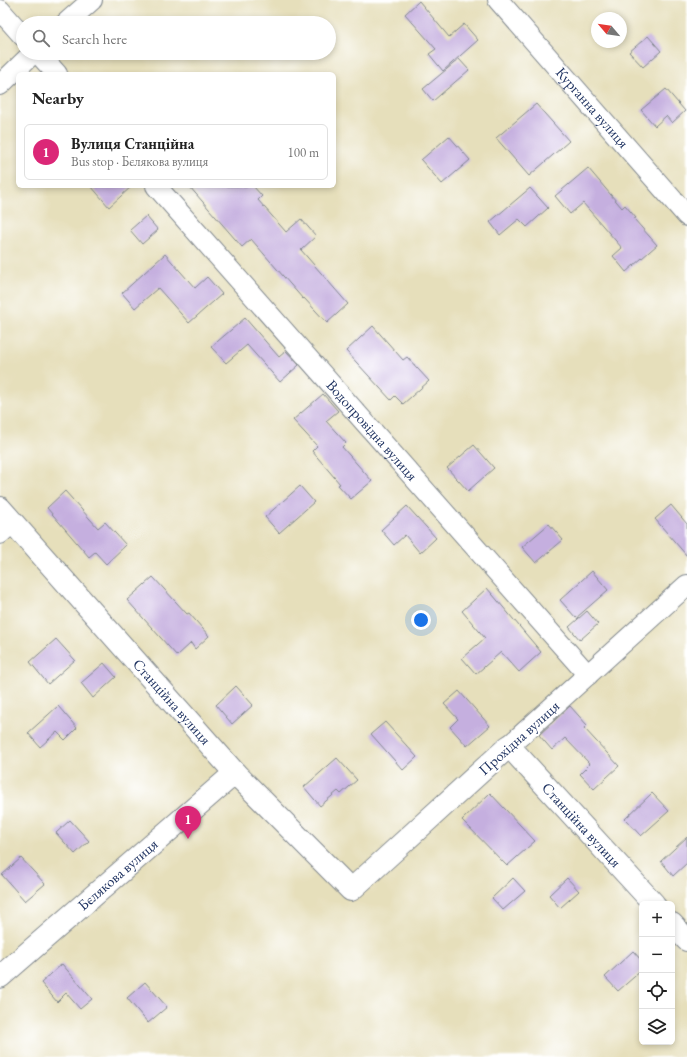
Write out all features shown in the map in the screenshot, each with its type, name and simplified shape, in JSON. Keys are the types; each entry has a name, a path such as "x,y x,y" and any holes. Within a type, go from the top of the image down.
{"street":[{"path":"74,16 92,0"},
{"name":"Курганна вулиця","path":"498,0 687,216"},
{"path":"0,10 16,28"},
{"path":"0,85 26,60"},
{"path":"44,60 54,72"},
{"name":"Водопровідна вулиця","path":"158,188 588,675"},
{"name":"Станційна вулиця","path":"4,521 235,773 351,890"},
{"name":"Прохідна вулиця","path":"351,890 687,585"},
{"name":"Станційна вулиця","path":"510,746 651,901"},
{"name":"Бєлякова вулиця","path":"0,977 235,773"},
{"path":"675,927 687,940"}],"building":[{"path":"419,1 449,37 464,24 478,40 443,71 429,54 436,49 405,14"},
{"path":"648,36 661,51 643,67 629,52"},
{"path":"459,59 469,70 433,101 423,89"},
{"path":"666,89 685,111 672,123 666,116 655,126 641,110"},
{"path":"536,104 569,141 529,176 496,138"},
{"path":"449,136 470,160 442,184 421,160"},
{"path":"588,168 622,208 625,205 636,218 634,219 657,245 626,272 613,256 622,248 583,203 570,214 555,196"},
{"path":"93,188 130,188 109,207"},
{"path":"191,188 255,188 262,196 258,200 286,232 301,219 316,236 301,250 348,304 327,323 304,298 303,299 251,239 242,247"},
{"path":"530,188 548,208 527,227 519,219 500,235 490,222"},
{"path":"146,216 158,230 142,244 130,230"},
{"path":"165,254 195,288 207,277 222,294 189,323 158,288 135,308 122,293"},
{"path":"245,318 279,357 286,351 299,365 280,382 247,345 226,363 211,347"},
{"path":"373,326 403,360 407,357 429,381 403,404 395,396 391,400 346,351"},
{"path":"323,394 338,411 326,421 346,443 342,447 372,481 351,499 338,485 340,484 312,451 317,446 293,420"},
{"path":"474,445 494,468 468,491 447,468"},
{"path":"300,486 314,502 279,533 265,517"},
{"path":"65,491 98,528 105,522 126,545 106,564 95,552 89,557 47,508"},
{"path":"671,505 687,524 687,556 655,519"},
{"path":"407,506 436,538 420,553 405,535 394,545 381,530"},
{"path":"549,524 563,540 536,563 522,547"},
{"path":"592,571 608,590 576,618 560,600"},
{"path":"153,577 187,614 189,613 209,636 195,649 191,643 177,656 127,600"},
{"path":"487,588 541,652 519,672 501,652 476,674 462,658 485,638 462,611"},
{"path":"587,611 598,624 580,640 569,627"},
{"path":"56,639 75,660 48,684 30,662"},
{"path":"104,663 116,677 93,698 81,683"},
{"path":"236,686 253,705 232,724 216,705"},
{"path":"459,691 490,726 467,746 450,727 458,719 444,704"},
{"path":"58,706 77,728 65,740 57,732 40,747 28,733"},
{"path":"570,706 587,725 584,728 619,766 594,789 580,774 590,764 565,738 552,750 539,735"},
{"path":"385,722 417,757 403,770 371,734"},
{"path":"337,758 357,780 341,794 338,791 320,806 304,787"},
{"path":"490,793 535,841 507,866 462,820"},
{"path":"652,793 669,811 641,836 625,819"},
{"path":"70,820 89,841 75,854 56,833"},
{"path":"687,837 687,863 673,876 661,861"},
{"path":"21,858 45,884 25,901 2,875"},
{"path":"513,878 525,891 503,910 492,898"},
{"path":"567,878 579,891 560,908 549,895"},
{"path":"633,951 639,958 639,973 618,991 605,977"},
{"path":"62,964 92,999 80,1009 66,993 57,1002 41,983"},
{"path":"145,982 167,1007 148,1023 127,998"}],"place":[{"name":"Вулиця Станційна","path":"188,839"}]}
